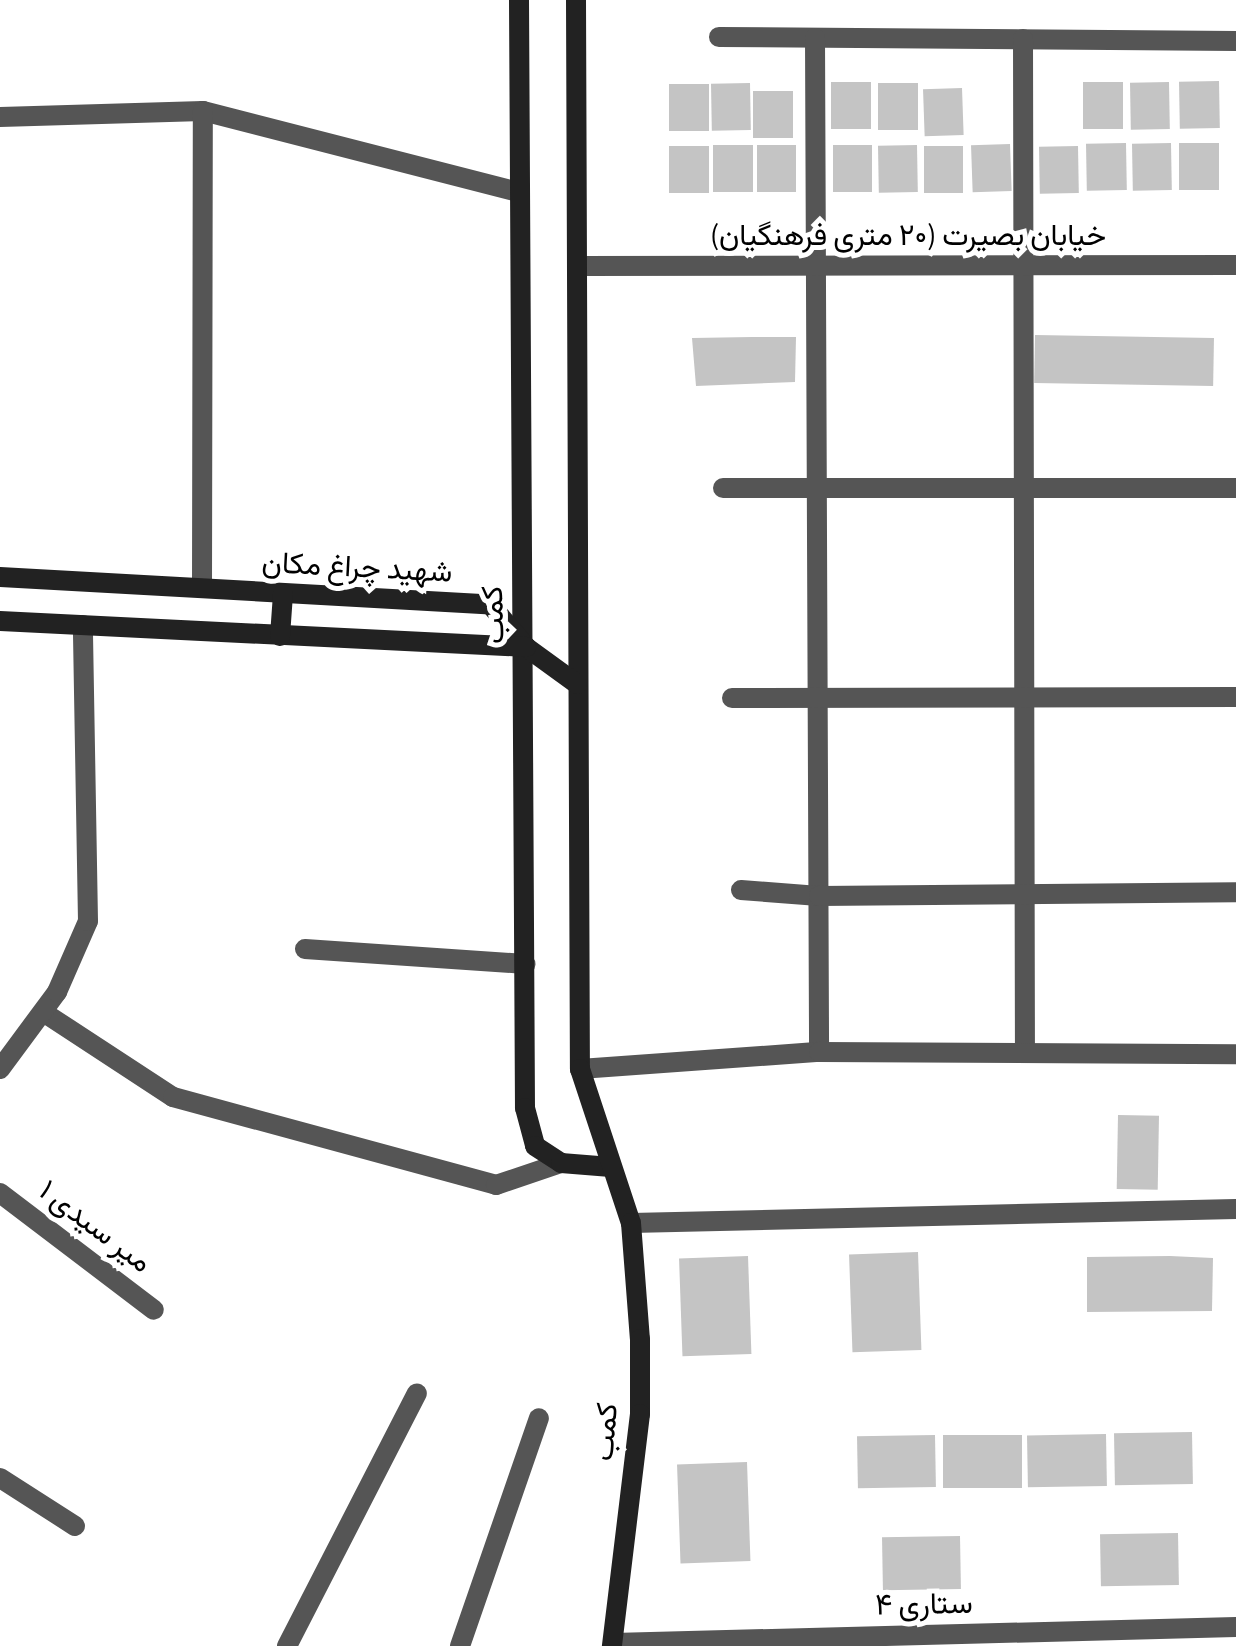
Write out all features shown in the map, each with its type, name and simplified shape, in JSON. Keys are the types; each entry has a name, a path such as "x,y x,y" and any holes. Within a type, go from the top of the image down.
{"street":[{"name":"کمب","path":"519,0 518,192 526,647 525,1108 535,1146 562,1163"},
{"name":"کمب","path":"576,0 580,1069 631,1224 640,1414 612,1644"},
{"path":"719,38 1236,41"},
{"path":"815,38 819,1052"},
{"path":"1023,40 1028,266 1025,1053"},
{"path":"202,588 203,111"},
{"path":"0,117 203,111 518,192"},
{"name":"خیابان بصیرت (۲۰ متری فرهنگیان)","path":"579,266 1236,264"},
{"path":"723,488 1236,488"},
{"name":"شهید چراغ مکان","path":"0,577 490,604 526,647 578,684"},
{"path":"280,636 284,594"},
{"path":"0,621 526,647"},
{"path":"0,1069 43,1012 88,921 83,626"},
{"path":"732,698 1236,697"},
{"path":"741,890 819,896 1236,892"},
{"path":"305,950 525,964"},
{"path":"43,1012 173,1097 496,1184 562,1163 611,1166"},
{"path":"580,1069 819,1052 1236,1054"},
{"name":"میر سیدی ۱","path":"0,1193 154,1310"},
{"path":"631,1224 1236,1209"},
{"path":"287,1646 417,1393"},
{"path":"460,1646 539,1418"},
{"path":"0,1478 76,1526"},
{"name":"ستاری ۴","path":"612,1644 1236,1627"}],"building":[{"path":"1219,81 1220,128 1180,129 1179,82"},
{"path":"831,82 871,82 871,129 831,129"},
{"path":"1083,82 1123,82 1123,129 1083,129"},
{"path":"1169,82 1170,129 1131,130 1130,83"},
{"path":"750,83 751,130 712,131 711,84"},
{"path":"878,83 918,83 918,130 878,130"},
{"path":"669,84 709,84 709,131 669,131"},
{"path":"962,88 964,135 925,136 923,89"},
{"path":"753,91 793,91 793,138 753,138"},
{"path":"1126,143 1127,190 1087,191 1086,144"},
{"path":"1171,143 1172,190 1133,191 1132,144"},
{"path":"1179,143 1219,143 1219,190 1179,190"},
{"path":"1010,144 1012,191 973,192 971,145"},
{"path":"713,145 753,145 753,192 713,192"},
{"path":"757,145 796,145 796,192 757,192"},
{"path":"833,145 872,145 872,192 833,192"},
{"path":"917,145 918,192 879,193 878,146"},
{"path":"669,146 709,146 709,193 669,193"},
{"path":"924,146 963,146 963,193 924,193"},
{"path":"1078,146 1079,193 1040,194 1039,147"},
{"path":"1035,335 1214,338 1213,386 1034,383"},
{"path":"796,337 795,382 696,386 692,338"},
{"path":"1118,1115 1159,1116 1158,1190 1117,1189"},
{"path":"918,1252 921,1350 852,1352 849,1254"},
{"path":"748,1256 751,1354 682,1356 679,1258"},
{"path":"1087,1257 1213,1258 1212,1311 1087,1312"},
{"path":"1192,1432 1193,1484 1115,1485 1114,1433"},
{"path":"1106,1434 1107,1486 1028,1487 1027,1435"},
{"path":"935,1435 936,1487 858,1488 857,1436"},
{"path":"943,1435 1022,1435 1022,1488 943,1488"},
{"path":"747,1462 750,1561 680,1563 677,1464"},
{"path":"1178,1533 1179,1585 1101,1586 1100,1534"},
{"path":"960,1536 961,1589 883,1590 882,1537"}]}
